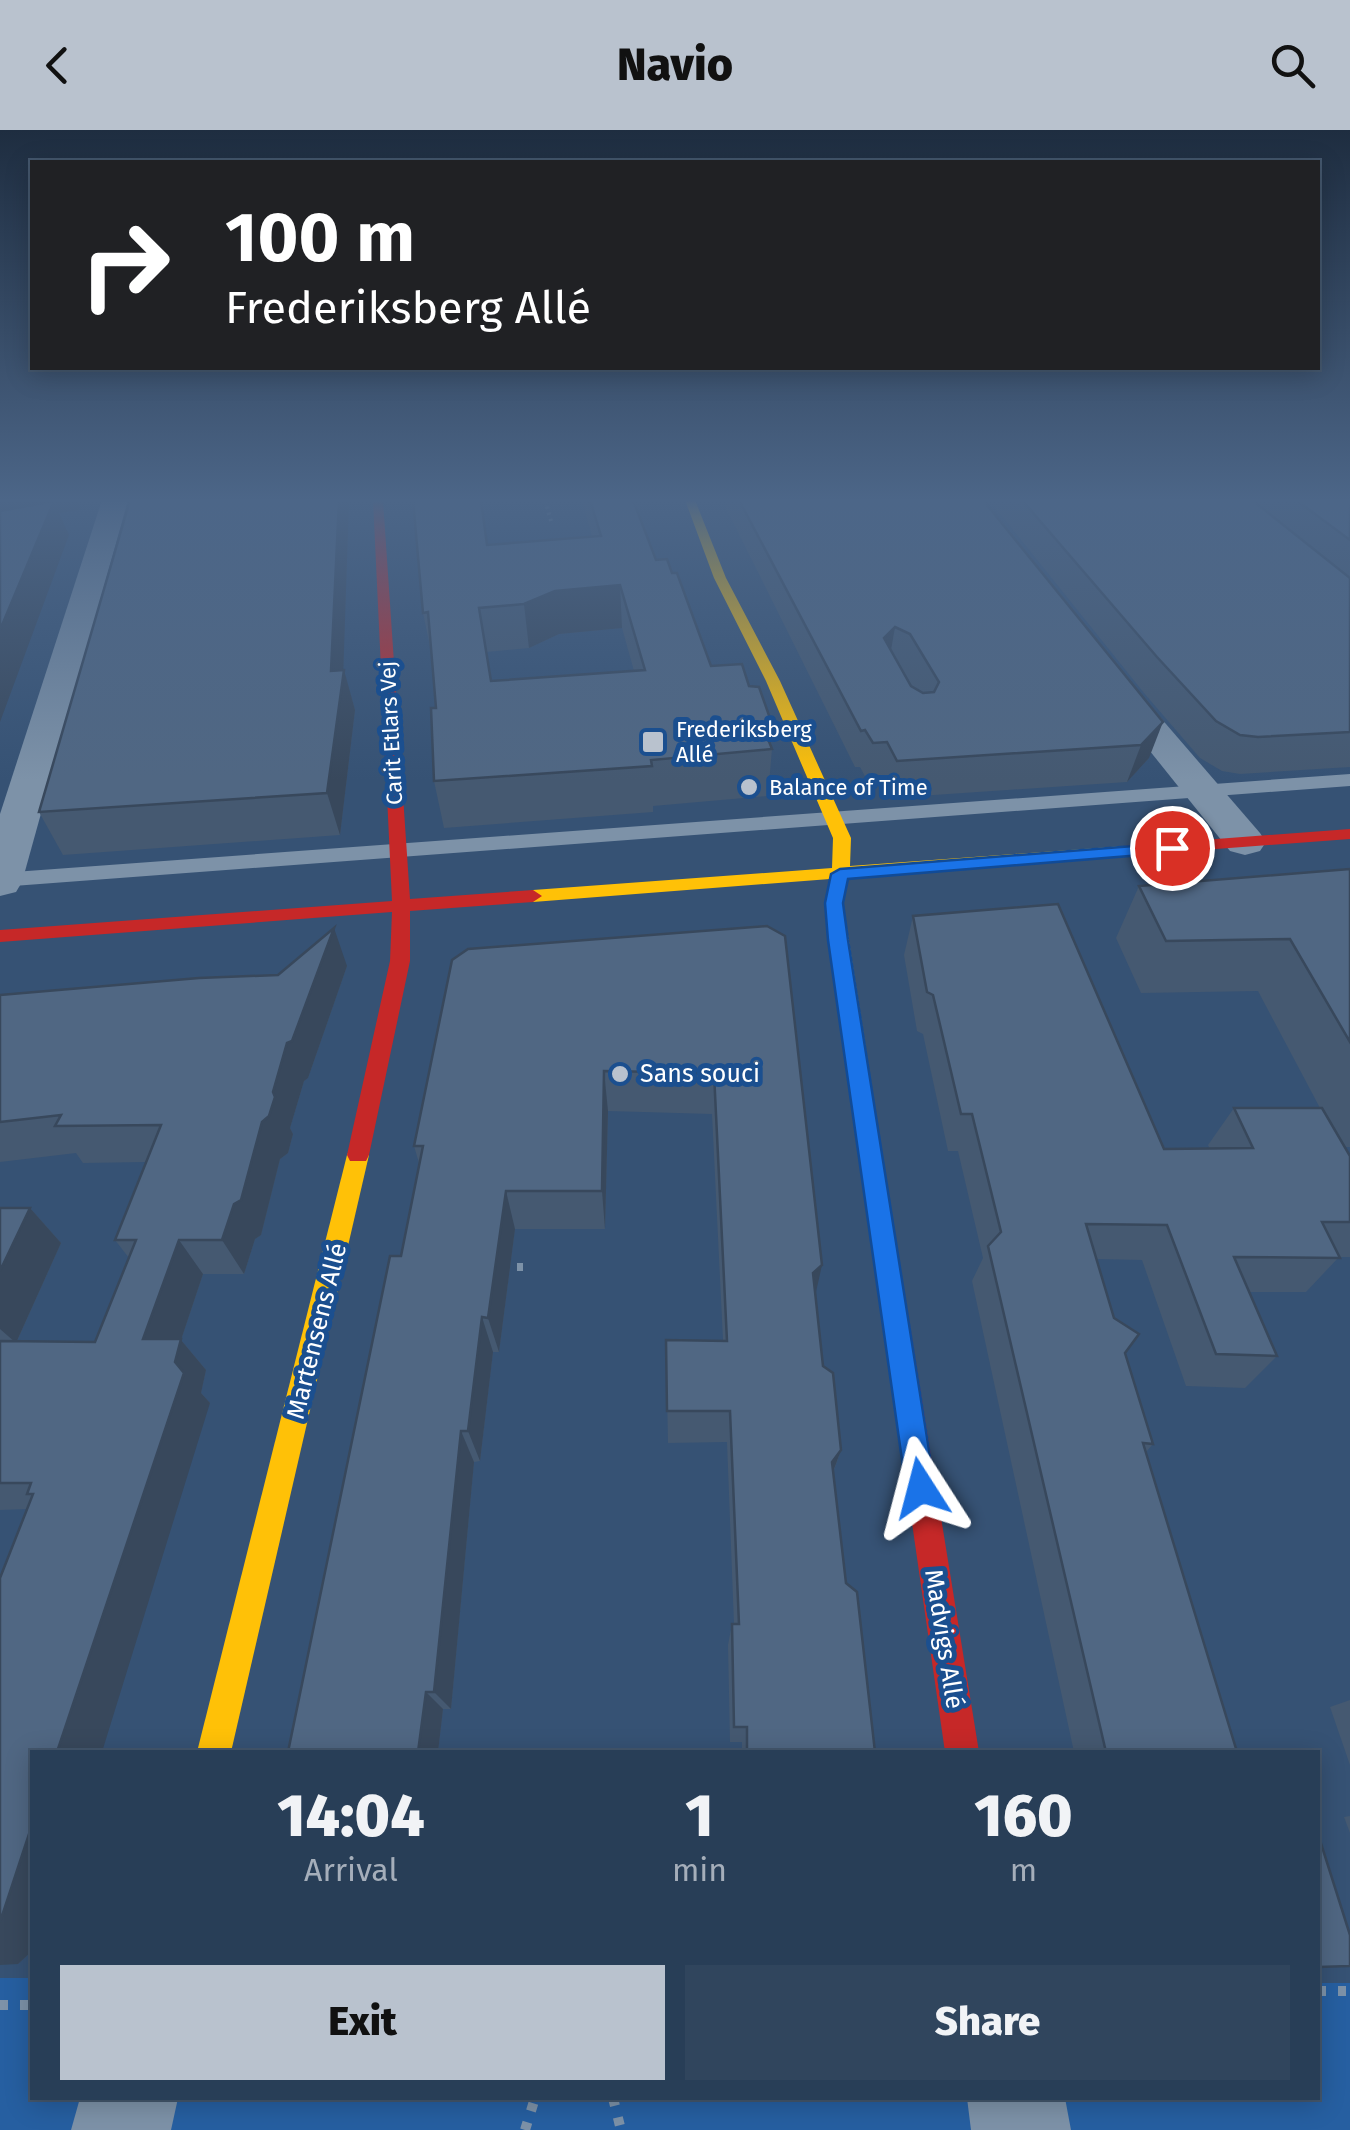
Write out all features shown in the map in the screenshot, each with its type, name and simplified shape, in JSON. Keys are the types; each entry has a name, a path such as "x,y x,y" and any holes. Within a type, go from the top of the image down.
{"street":[{"path":"0,880 86,593"},
{"name":"Carit Etlars Vej","path":"383,593 401,906"},
{"name":"Madvigs Allé","path":"728,593 773,681 844,847 834,903 838,940 962,1750"},
{"path":"1091,654 1245,842"},
{"path":"0,936 1350,834"},
{"name":"Martensens Allé","path":"214,1750 350,1192 400,961 401,906"},
{"path":"121,2130 128,2100"},
{"path":"1016,2100 1021,2130"}],"lane":[{"path":"0,880 1350,780"}],"path":[{"path":"490,1268 525,1267"},
{"path":"1320,1991 1350,1991"},
{"path":"0,2005 30,2004"},
{"path":"524,2130 534,2100"},
{"path":"614,2100 621,2130"}],"shaded area":[{"path":"0,1978 30,1978 30,2100 1320,2100 1320,1983 1350,1983 1350,2130 0,2130"}],"building":[{"path":"0,593 15,593 0,630"},
{"path":"103,593 335,593 331,671 344,670 327,793 39,812"},
{"path":"421,593 549,593 524,604 479,608 491,681 645,670 622,593 684,593 711,666 742,664 749,686 759,687 772,724 762,724 772,749 651,760 652,766 434,781 431,708 436,708 428,612 423,613"},
{"path":"788,593 1059,593 1163,722 1141,745 897,761 887,742 873,743 865,730 861,731","holes":["895,627 910,634 939,682 934,692 923,693 911,686 884,638"]},
{"path":"1102,593 1350,593 1350,732 1240,735 1216,721"},
{"path":"1350,869 1350,1042 1290,939 1166,941 1139,886"},
{"path":"1058,904 1164,1149 1253,1148 1234,1108 1322,1108 1350,1156 1350,1222 1322,1222 1340,1258 1234,1257 1277,1356 1216,1354 1167,1225 1086,1224 1114,1318 1139,1334 1125,1353 1153,1444 1143,1443 1236,1750 1106,1750 988,1246 1001,1232 972,1114 961,1114 933,995 927,992 913,916"},
{"path":"767,926 785,936 822,1265 813,1273 823,1366 833,1373 841,1450 832,1462 846,1583 857,1592 875,1750 747,1750 747,1727 734,1727 732,1624 739,1624 730,1411 667,1411 666,1340 727,1341 714,1073 604,1071 602,1191 506,1191 488,1318 482,1317 468,1431 461,1431 434,1692 426,1692 418,1750 288,1750 390,1256 401,1256 423,1146 414,1146 452,960 468,949"},
{"path":"334,928 292,1041 287,1043 273,1092 275,1097 269,1116 262,1122 241,1200 234,1204 222,1240 179,1240 143,1339 181,1339 175,1362 184,1373 58,1750 30,1750 30,1831 0,1922 0,1578 33,1494 27,1494 31,1483 0,1483 0,1341 95,1342 136,1240 115,1240 161,1125 55,1126 61,1115 0,1122 0,995 278,975"},
{"path":"0,1208 30,1208 0,1271"},
{"path":"1320,1840 1350,1935 1350,1966 1320,1967"}],"traffic: slow":[{"path":"728,593 773,681 842,838 843,856 834,903 876,1190"},
{"path":"533,896 1124,851"},
{"path":"214,1750 358,1155"}],"traffic: jam":[{"path":"358,1155 400,961 401,906 383,593"},
{"path":"1124,851 1350,834"},
{"path":"0,936 533,896"},
{"path":"876,1190 962,1750"}],"place":[{"name":"Frederiksberg Allé","path":"653,742"},
{"name":"Balance of Time","path":"749,787"},
{"name":"Sans souci","path":"620,1074"}],"route":[{"path":"921,1488 838,940 834,903 840,874 1172,848"}]}
